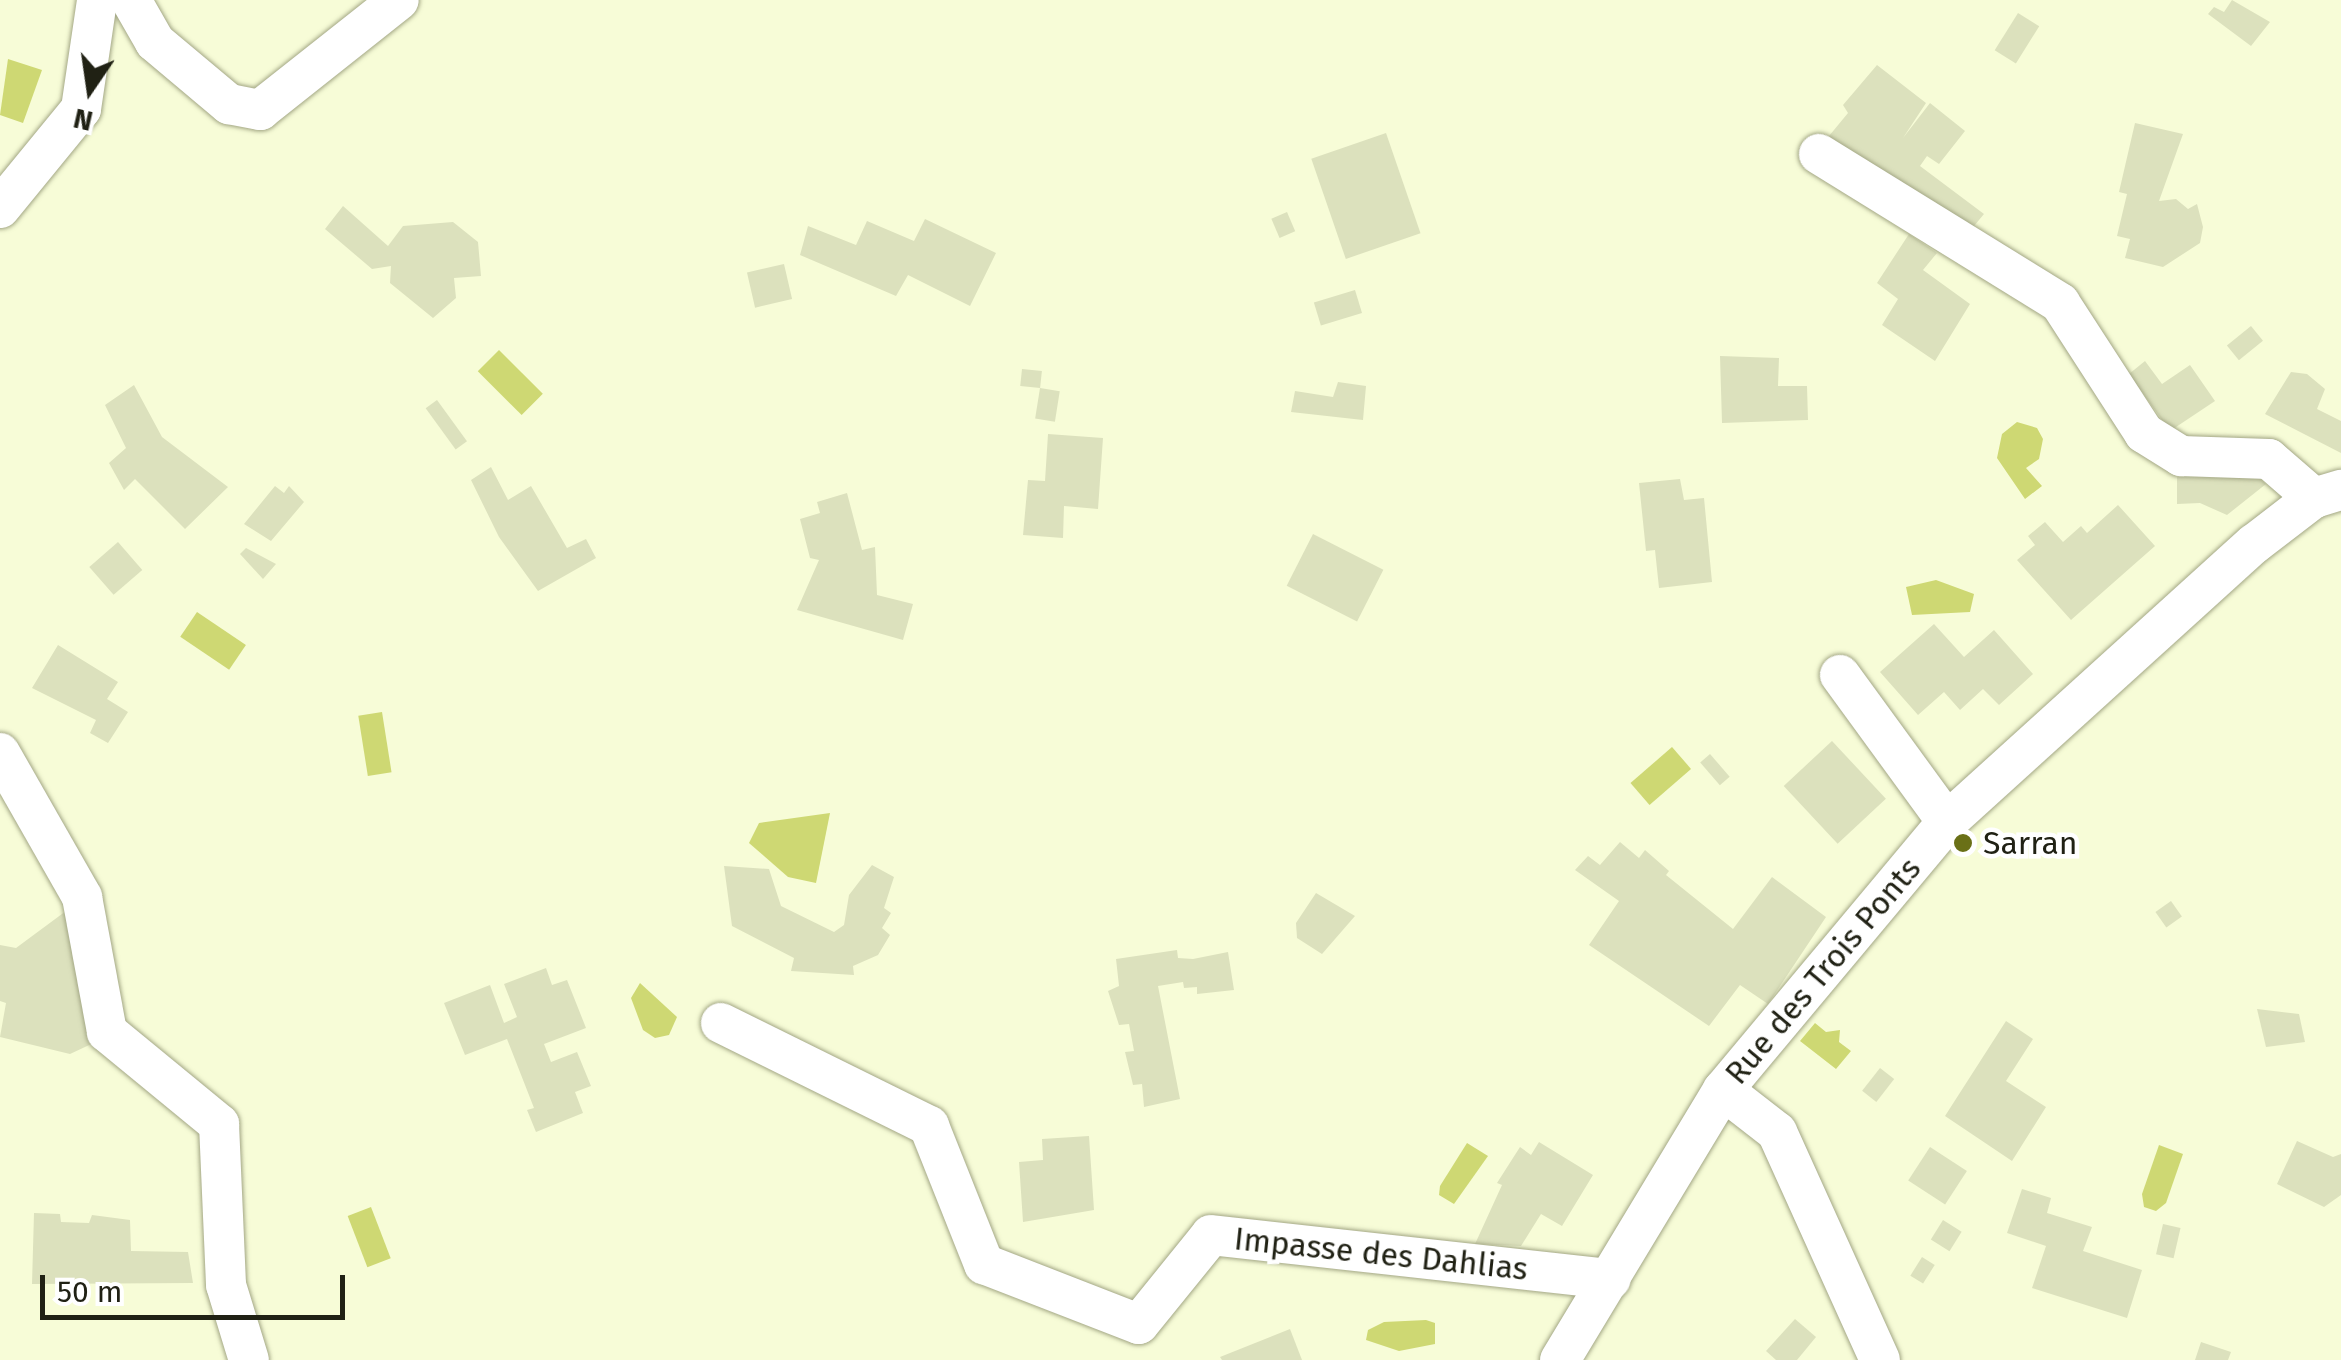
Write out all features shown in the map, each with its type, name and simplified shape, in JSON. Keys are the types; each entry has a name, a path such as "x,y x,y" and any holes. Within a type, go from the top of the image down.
{"street":[{"path":"0,208 81,109 97,0"},
{"path":"131,0 154,42 230,104 260,110 399,0"},
{"path":"1819,154 2060,304 2144,433 2182,456 2269,459 2328,494"},
{"name":"Rue des Trois Ponts","path":"1560,1360 1724,1090 1947,822 2254,544 2328,494"},
{"path":"1840,675 1947,822"},
{"path":"0,753 82,897 107,1032 218,1124 226,1286 249,1360"},
{"name":"Impasse des Dahlias","path":"721,1023 930,1126 984,1264 1139,1324 1211,1235 1611,1279"},
{"path":"1724,1090 1777,1132 1880,1360"}],"shaded area":[{"path":"8,59 42,70 23,123 0,115"},
{"path":"499,350 543,394 522,415 478,371"},
{"path":"2017,422 2037,428 2043,439 2039,459 2026,468 2042,486 2025,499 1997,458 2002,434"},
{"path":"1936,580 1974,594 1970,612 1912,615 1906,587"},
{"path":"197,612 246,645 229,670 180,637"},
{"path":"382,712 392,772 368,776 358,716"},
{"path":"1672,747 1691,769 1650,805 1630,783"},
{"path":"830,813 816,883 788,877 749,843 759,823"},
{"path":"640,983 677,1017 669,1035 655,1038 643,1030 631,998"},
{"path":"1815,1023 1826,1032 1840,1030 1839,1042 1851,1051 1836,1069 1800,1041"},
{"path":"1467,1143 1488,1156 1454,1204 1439,1195 1440,1186"},
{"path":"2159,1145 2183,1154 2166,1203 2156,1211 2144,1207 2142,1194"},
{"path":"371,1207 391,1258 367,1267 348,1216"},
{"path":"1384,1322 1435,1323 1435,1344 1399,1351 1366,1340 1368,1330"}],"building":[{"path":"2232,0 2270,22 2251,46 2208,14 2214,7 2224,12"},
{"path":"2018,13 2039,26 2016,64 1995,50"},
{"path":"1877,65 1926,103 1903,138 1930,103 1965,131 1939,164 1927,156 1920,166 1984,214 1969,232 1829,136 1848,113 1843,105"},
{"path":"2135,123 2183,134 2159,201 2176,199 2188,209 2197,204 2203,227 2200,243 2163,267 2125,258 2130,239 2117,236 2127,194 2119,192"},
{"path":"1386,133 1421,233 1346,259 1311,159"},
{"path":"343,206 388,246 403,226 453,222 478,242 481,276 454,278 456,298 433,318 390,283 391,266 372,269 325,229"},
{"path":"1287,212 1295,231 1280,238 1271,219"},
{"path":"925,219 996,253 970,306 908,275 896,296 800,255 808,226 856,245 867,221 914,241"},
{"path":"1909,234 1937,253 1923,270 1970,304 1935,361 1882,325 1898,299 1877,283"},
{"path":"784,264 792,299 755,308 747,273"},
{"path":"1355,290 1362,313 1321,326 1314,303"},
{"path":"2251,326 2263,341 2239,360 2227,346"},
{"path":"1720,356 1779,358 1778,386 1807,386 1808,420 1722,423"},
{"path":"2145,361 2162,384 2190,365 2215,401 2170,431 2129,374"},
{"path":"1022,369 1042,371 1040,388 1020,386"},
{"path":"2291,372 2307,374 2325,389 2317,409 2341,421 2341,453 2265,414"},
{"path":"1338,382 1366,386 1363,420 1291,412 1295,391 1333,397"},
{"path":"134,385 162,437 228,487 185,529 135,479 124,490 109,463 126,448 105,405"},
{"path":"1040,388 1060,391 1055,422 1035,419"},
{"path":"437,400 467,441 456,449 426,408"},
{"path":"1048,434 1103,438 1098,509 1064,506 1063,538 1023,535 1028,480 1045,481"},
{"path":"491,467 508,500 531,486 567,548 586,539 596,558 538,591 499,537 471,480"},
{"path":"2177,477 2259,478 2266,484 2227,515 2200,503 2177,504"},
{"path":"1680,479 1684,500 1704,498 1712,582 1659,588 1655,550 1646,551 1639,483"},
{"path":"275,486 284,493 289,486 304,502 271,541 244,524"},
{"path":"847,493 862,550 875,547 877,595 913,604 903,640 797,610 819,560 810,558 800,519 820,513 817,502"},
{"path":"2118,505 2155,546 2071,620 2017,560 2035,545 2028,536 2045,522 2063,542 2081,526 2087,533"},
{"path":"1313,534 1383,570 1357,622 1287,586"},
{"path":"118,542 142,570 114,595 89,567"},
{"path":"246,548 276,564 263,579 240,554"},
{"path":"1934,624 1964,657 1994,630 2033,674 1999,705 1983,689 1960,710 1944,692 1918,715 1880,672"},
{"path":"58,645 118,682 107,699 128,712 108,743 90,733 96,720 32,688"},
{"path":"1832,741 1886,799 1838,844 1784,786"},
{"path":"1710,754 1730,777 1720,785 1700,763"},
{"path":"1620,842 1639,858 1645,850 1669,871 1666,875 1733,929 1772,877 1826,917 1768,1004 1740,985 1709,1026 1589,945 1619,901 1575,870 1588,856 1600,865"},
{"path":"872,865 894,877 884,908 891,913 882,928 890,935 878,955 853,966 854,975 791,971 794,958 732,926 724,866 769,869 781,906 834,932 844,925 849,895"},
{"path":"1316,893 1355,916 1322,954 1297,938 1296,923"},
{"path":"2171,901 2182,917 2166,927 2155,912"},
{"path":"66,911 102,1039 70,1054 0,1037 6,1003 0,1001 0,945 16,948"},
{"path":"1177,950 1178,958 1193,959 1228,952 1234,990 1197,994 1197,987 1184,988 1183,982 1158,986 1180,1099 1144,1107 1142,1084 1133,1085 1125,1052 1134,1051 1129,1024 1119,1025 1108,991 1119,986 1116,959"},
{"path":"546,968 552,985 567,980 586,1028 544,1044 551,1062 577,1052 591,1086 575,1092 583,1113 536,1132 527,1110 534,1108 507,1039 465,1055 444,1003 490,985 504,1023 517,1017 504,984"},
{"path":"2257,1009 2299,1014 2305,1042 2266,1047"},
{"path":"2006,1021 2033,1039 2006,1081 2046,1107 2012,1161 1945,1116"},
{"path":"1880,1068 1894,1079 1876,1102 1862,1091"},
{"path":"1089,1136 1094,1210 1023,1222 1019,1162 1043,1160 1042,1139"},
{"path":"2297,1141 2333,1157 2341,1154 2341,1195 2324,1207 2277,1184"},
{"path":"1539,1142 1593,1175 1562,1226 1541,1214 1521,1246 1475,1244 1502,1185 1497,1183 1520,1147 1531,1155"},
{"path":"1930,1147 1967,1171 1945,1205 1908,1181"},
{"path":"2022,1189 2051,1198 2047,1213 2092,1227 2083,1251 2142,1270 2127,1318 2032,1288 2046,1246 2007,1233"},
{"path":"34,1213 60,1214 61,1222 89,1223 92,1215 130,1220 131,1251 188,1252 193,1283 32,1284"},
{"path":"1943,1220 1962,1232 1949,1251 1931,1240"},
{"path":"2163,1224 2181,1228 2174,1258 2156,1254"},
{"path":"1922,1257 1935,1265 1923,1284 1910,1276"},
{"path":"1795,1319 1816,1337 1797,1360 1776,1360 1766,1351"},
{"path":"1290,1329 1302,1360 1220,1357"},
{"path":"2201,1342 2231,1352 2228,1360 2195,1360"}],"place":[{"name":"Sarran","path":"1963,843"}]}
